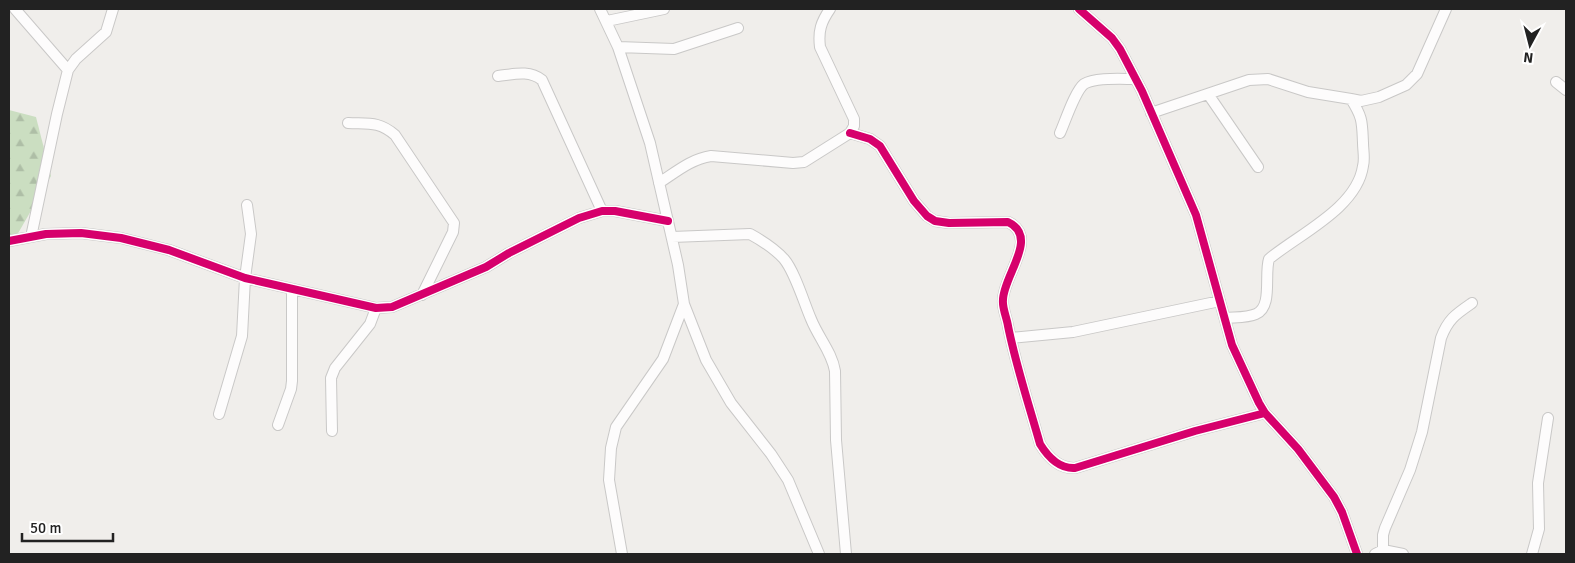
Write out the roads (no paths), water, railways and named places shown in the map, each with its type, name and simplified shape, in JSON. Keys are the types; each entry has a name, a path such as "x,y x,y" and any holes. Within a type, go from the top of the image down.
{"street":[{"path":"15,9 68,70"},
{"path":"31,237 68,70 76,58 106,32 113,9"},
{"path":"600,9 618,47 650,142 678,264 684,304 714,376 731,403 771,454 788,480 819,554"},
{"path":"607,22 664,9"},
{"path":"659,183 694,160 712,156 793,163 804,162 850,133 854,126 854,119 820,47 818,35 821,23 830,9"},
{"path":"1079,9 1112,38 1120,49 1152,113 1196,216 1236,354 1259,403 1265,413 1298,449 1334,497 1342,512 1357,554"},
{"path":"1152,113 1249,80 1260,79 1268,79 1308,92 1351,100 1371,100 1412,81 1417,74 1446,9"},
{"path":"618,47 674,48 738,28"},
{"path":"498,76 525,73 534,74 542,80 602,212"},
{"path":"1060,133 1084,84 1094,81 1135,78"},
{"path":"1556,82 1566,90"},
{"path":"1208,94 1258,167"},
{"path":"1225,318 1258,314 1267,301 1267,267 1269,259 1338,209 1350,196 1364,165 1361,116 1351,100"},
{"path":"348,123 378,124 387,128 395,135 454,223 453,232 422,295"},
{"path":"850,133 870,140 880,146 914,202 927,216 935,221 949,223 1008,222 1016,226 1021,235 1021,248 1002,302 1010,338 1040,444 1047,455 1060,466 1067,468 1265,413"},
{"path":"219,414 242,336 251,234 246,205"},
{"path":"9,241 46,234 81,232 121,238 169,250 246,278 376,308 392,307 486,267 509,253 579,218 602,212 627,213 668,221"},
{"path":"672,237 750,234 784,260 791,271 811,320 833,361 835,371 836,440 846,554"},
{"path":"278,425 291,389 292,380 292,289"},
{"path":"1010,338 1073,332 1220,301"},
{"path":"1403,554 1379,552 1383,534 1410,470 1422,432 1445,326 1458,312 1472,303"},
{"path":"622,554 609,480 611,448 616,427 663,359 684,304"},
{"path":"332,431 331,378 335,368 370,324 376,308"},
{"path":"1532,554 1539,529 1538,483 1548,418"}]}
